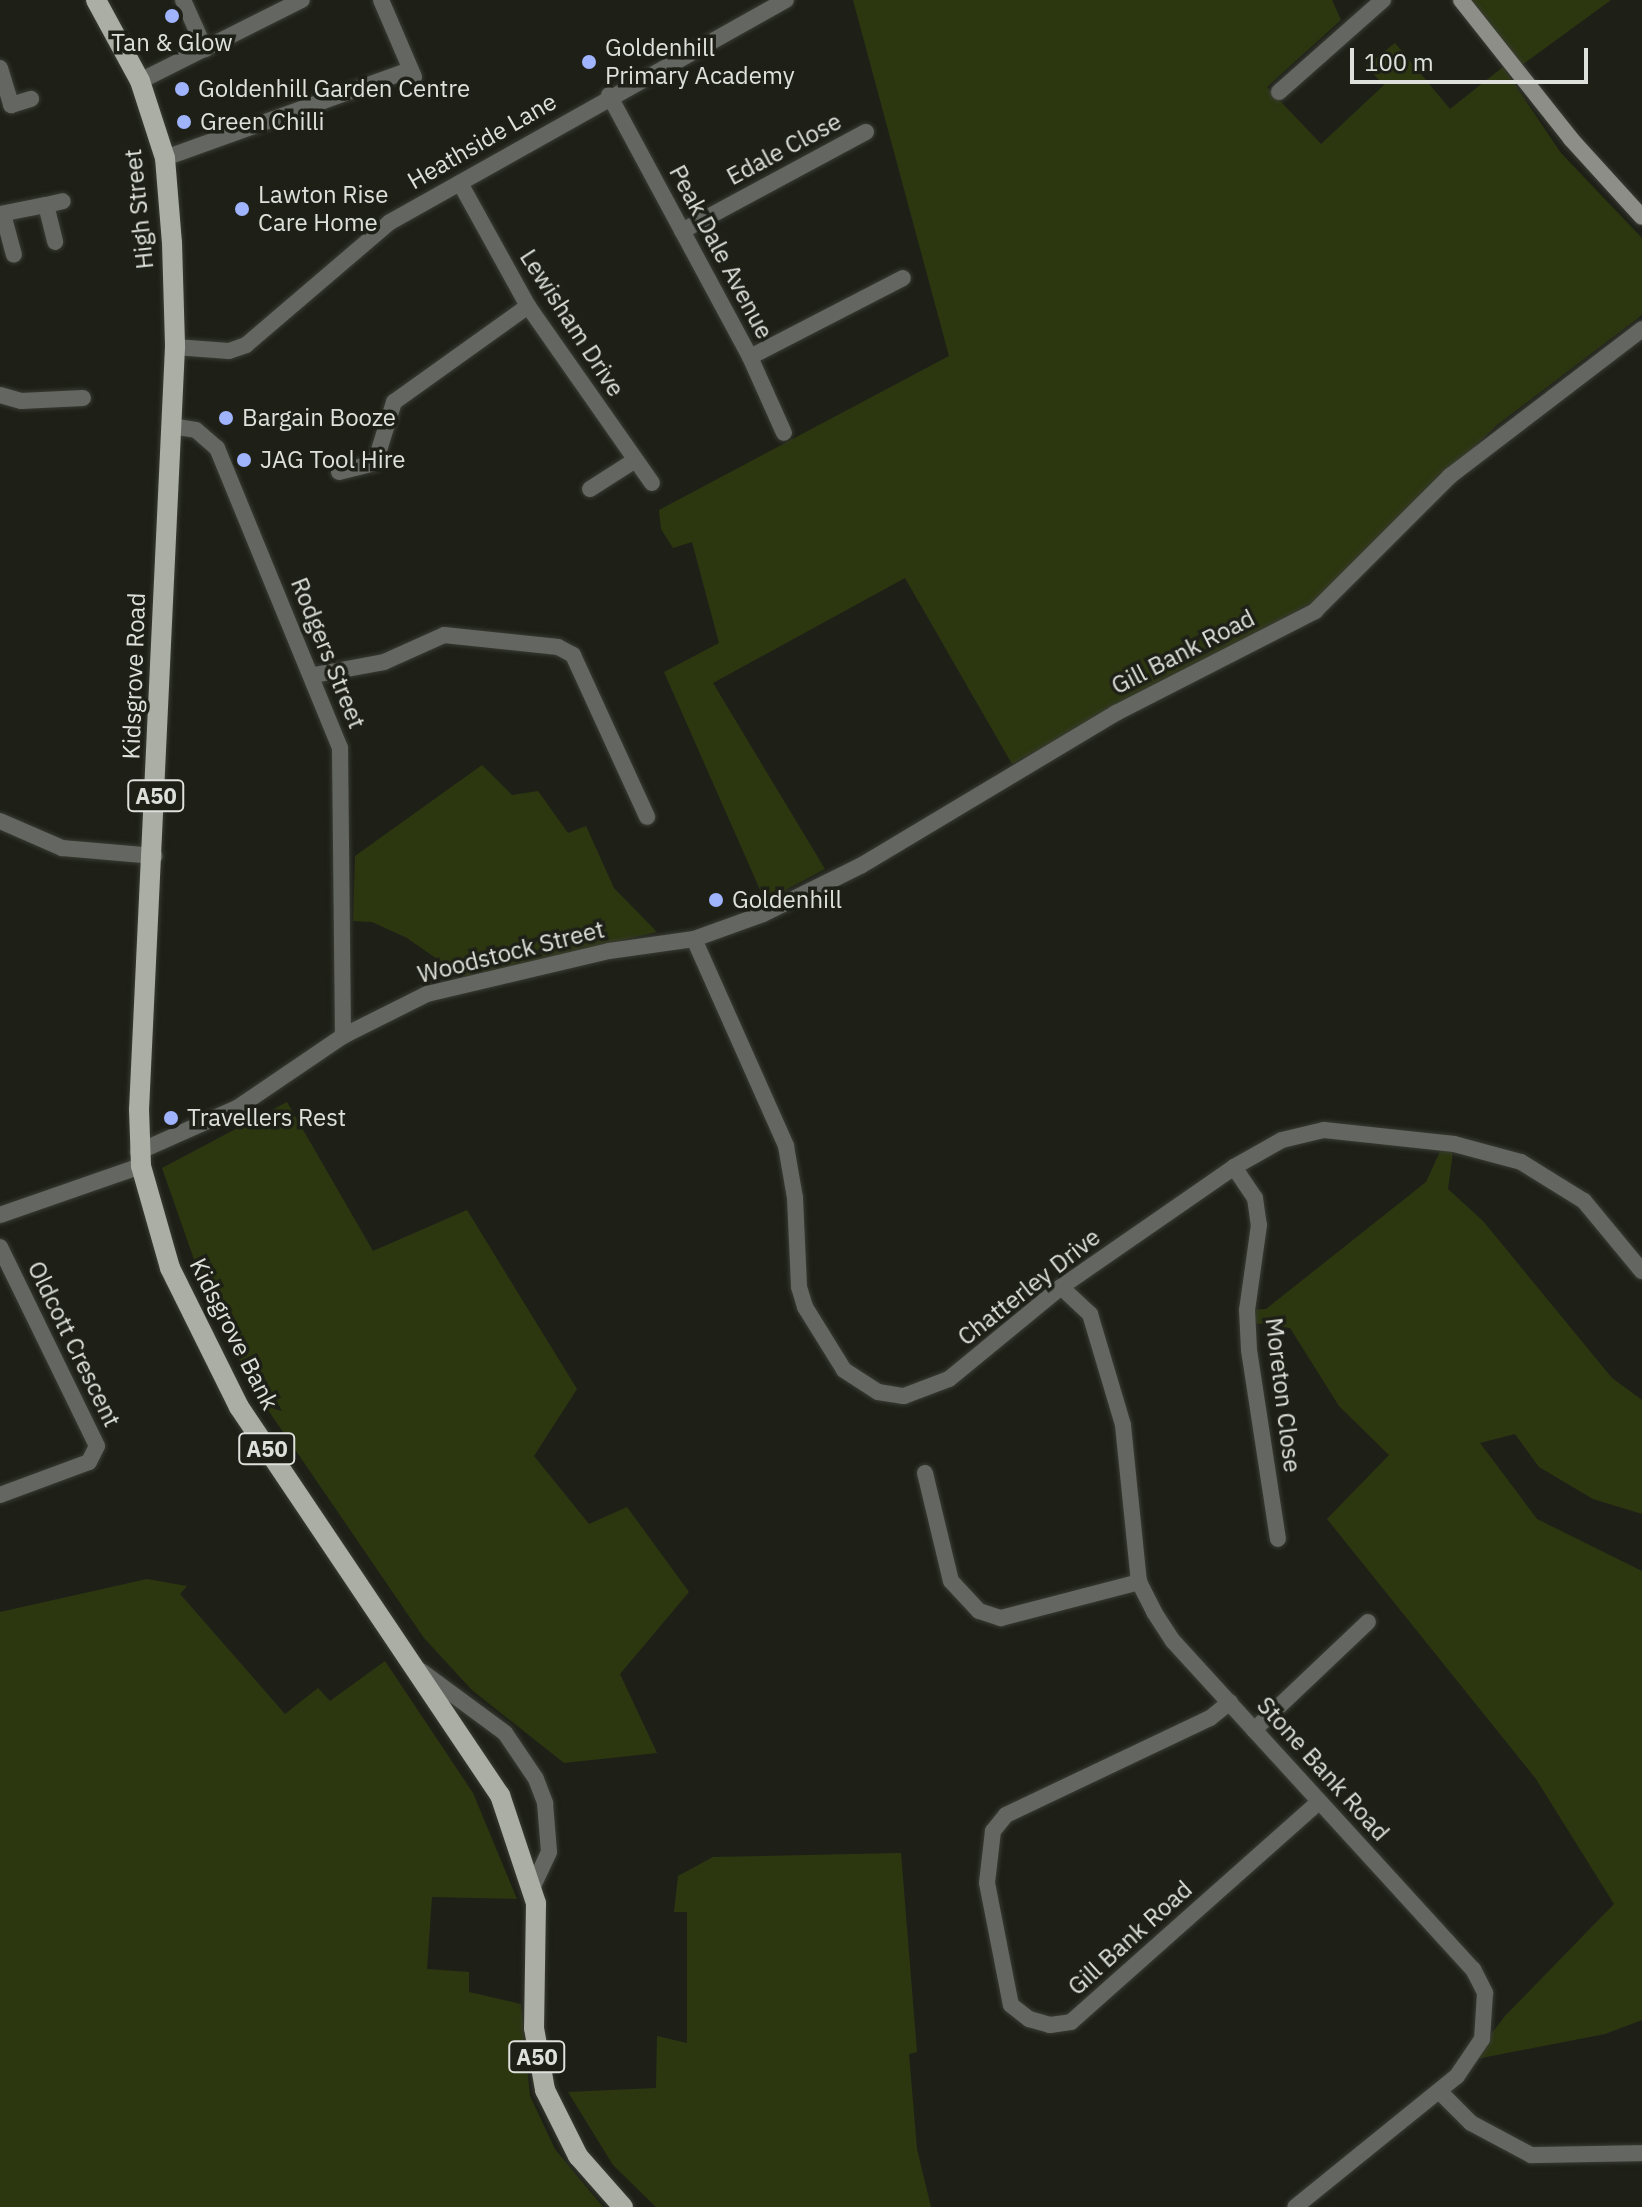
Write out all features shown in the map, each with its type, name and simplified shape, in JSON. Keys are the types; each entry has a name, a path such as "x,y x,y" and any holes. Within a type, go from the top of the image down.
{"main road":[{"name":"High Street","path":"96,0 140,81 165,158 175,347 171,426"},
{"name":"Kidsgrove Road","path":"140,1159 171,426"},
{"name":"Kidsgrove Bank","path":"140,1159 170,1268 239,1407 489,1775 533,1887 538,1926 534,2028 545,2090 578,2156 623,2207"}],"street":[{"path":"183,0 205,49"},
{"path":"140,81 302,0"},
{"path":"165,158 412,73 381,0"},
{"name":"Heathside Lane","path":"175,347 229,351 246,345 390,222 609,95 786,0"},
{"path":"1279,92 1383,0"},
{"path":"1461,0 1571,139 1642,217"},
{"path":"0,68 11,105 31,99"},
{"name":"Peak Dale Avenue","path":"609,95 750,357 784,433"},
{"name":"Edale Close","path":"682,231 866,132"},
{"name":"Lewisham Drive","path":"460,183 528,306 652,483"},
{"path":"14,255 2,214 63,201"},
{"path":"46,205 55,242"},
{"path":"750,357 903,278"},
{"path":"339,472 377,468 394,402 528,306"},
{"name":"Gill Bank Road","path":"694,939 763,914 862,865 1116,713 1315,611 1450,476 1642,329"},
{"path":"0,395 21,401 83,398"},
{"name":"Rodgers Street","path":"171,426 196,430 217,448 314,675 340,748 343,1036"},
{"path":"590,489 634,461"},
{"path":"314,675 384,662 444,635 558,647 573,655 647,817"},
{"path":"0,821 62,848 155,856"},
{"name":"Woodstock Street","path":"0,1215 140,1159 237,1108 343,1036 427,994 609,951 694,939"},
{"name":"Chatterley Drive","path":"694,939 786,1146 795,1198 799,1287 815,1330 844,1370 878,1392 904,1396 935,1386 1061,1287 1234,1167 1282,1140 1324,1130 1496,1152 1545,1175 1584,1201 1642,1271"},
{"name":"Moreton Close","path":"1234,1167 1255,1198 1259,1225 1247,1310 1249,1350 1278,1539"},
{"name":"Oldcott Crescent","path":"0,1247 97,1446 89,1462 0,1495"},
{"name":"Stone Bank Road","path":"1061,1287 1090,1314 1123,1425 1139,1582 1173,1641 1473,1969 1485,1993 1482,2039 1474,2056 1440,2092 1295,2207"},
{"path":"925,1473 951,1581 979,1611 1001,1618 1139,1582"},
{"path":"1254,1730 1368,1622"},
{"name":"Kidsgrove Bank","path":"419,1670 505,1733 536,1779 545,1803 549,1852 533,1887"},
{"name":"Gill Bank Road","path":"1230,1702 1210,1718 1006,1815 993,1831 987,1883 1011,2005 1040,2022 1071,2022 1319,1802"},
{"path":"1440,2092 1471,2123 1531,2155 1642,2153"}],"green space":[{"path":"853,0 1332,0 1341,20 1267,87 1321,144 1384,85 1366,66 1395,43 1450,109 1503,67 1561,153 1642,238 1642,315 1497,425 1315,601 1012,764 905,578 713,683 825,869 765,901 664,672 719,643 692,542 673,548 661,529 659,510 949,356"},
{"path":"1470,0 1611,0 1522,65"},
{"path":"482,765 512,795 538,791 568,833 586,826 614,888 657,932 463,977 407,938 372,922 353,921 355,856"},
{"path":"287,1102 373,1251 467,1210 577,1389 534,1456 589,1524 627,1507 689,1592 620,1674 657,1753 564,1763 472,1690 424,1638 253,1388 203,1285 162,1168"},
{"path":"1444,1143 1454,1144 1448,1189 1483,1221 1612,1378 1642,1400 1642,1514 1593,1499 1539,1467 1515,1434 1480,1443 1537,1519 1642,1571 1642,2020 1605,2034 1471,2060 1505,2016 1614,1904 1536,1779 1327,1519 1389,1455 1339,1406 1290,1328 1248,1322 1247,1310 1266,1309 1426,1182"},
{"path":"147,1579 187,1586 180,1594 285,1714 318,1688 330,1701 385,1661 473,1793 517,1899 432,1897 427,1969 469,1972 469,1992 521,2004 530,2096 555,2149 603,2207 0,2207 0,1612"},
{"path":"901,1853 917,2052 909,2054 917,2149 931,2207 656,2207 613,2165 568,2092 656,2088 657,2036 687,2043 687,1912 674,1912 678,1876 713,1857"}],"place":[{"name":"Tan & Glow","path":"172,16"},
{"name":"Goldenhill Primary Academy","path":"589,62"},
{"name":"Goldenhill Garden Centre","path":"182,89"},
{"name":"Green Chilli","path":"184,122"},
{"name":"Lawton Rise Care Home","path":"242,209"},
{"name":"Bargain Booze","path":"226,418"},
{"name":"JAG Tool Hire","path":"244,460"},
{"name":"Goldenhill","path":"716,900"},
{"name":"Travellers Rest","path":"171,1118"}]}
